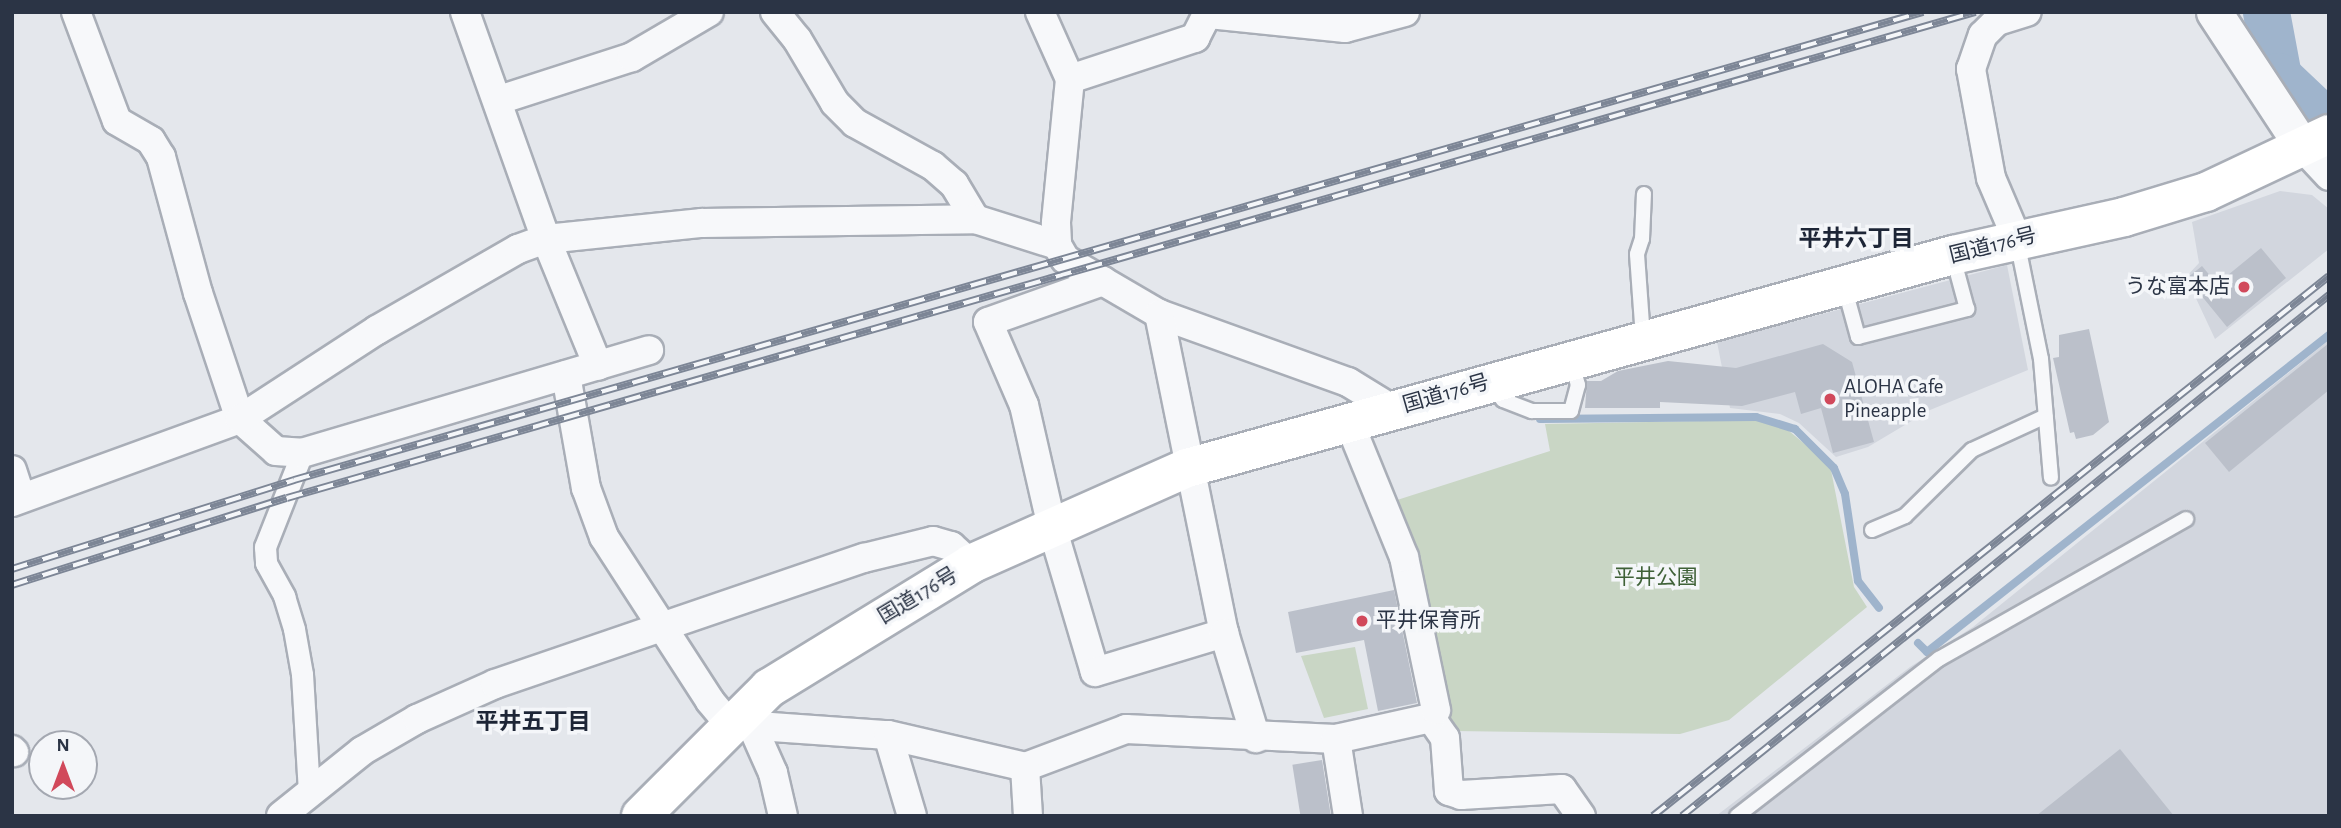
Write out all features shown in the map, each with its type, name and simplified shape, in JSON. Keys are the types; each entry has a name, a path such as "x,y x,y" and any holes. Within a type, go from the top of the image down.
{"highway":[{"name":"国道176号","path":"641,816 741,726 769,688 971,564 1187,468 1952,255 2124,217 2320,153"}],"street":[{"path":"76,12 117,121 150,141 161,157 198,293 240,419 276,451 302,453 649,350"},
{"path":"465,12 499,100 546,239 598,366"},
{"path":"499,100 632,57 709,12"},
{"path":"775,12 797,39 835,103 855,122 933,166 954,184 975,219"},
{"path":"1040,12 1070,79 1057,244"},
{"path":"1070,79 1195,38 1209,13 1345,28 1405,12"},
{"path":"2017,239 1991,178 1971,69 1983,35 1997,20 2027,12"},
{"path":"2214,12 2320,153"},
{"path":"12,470 17,500 240,419 377,330 518,249 546,239 702,223 975,219 1057,244 1075,268 1159,314 1348,383 1392,409"},
{"path":"1103,281 988,322 1024,405 1052,527 1095,672 1224,633"},
{"path":"1159,314 1187,468 1224,633 1256,737"},
{"path":"566,375 586,488 604,537 664,630 741,726 773,772 783,816"},
{"path":"741,726 816,727 888,735 1025,767 1126,729 1336,739 1431,718 1437,710 1404,557 1349,422"},
{"path":"302,453 265,547 267,563 284,596 294,629 302,674 309,793"},
{"path":"281,816 362,751 428,714 495,684 664,630 864,558 933,541 951,545 971,564"},
{"path":"1431,718 1445,737 1449,791 1461,795 1562,789 1581,816"},
{"path":"888,735 912,816"},
{"path":"1336,739 1348,816"},
{"path":"1025,767 1028,816"}],"lane":[{"path":"1643,340 1637,254 1642,239 1644,194"},
{"path":"2017,239 2041,359 2051,478"},
{"path":"1844,285 1858,337 1968,309 1952,255"},
{"path":"1872,530 1905,516 1972,450 2046,416"},
{"path":"1737,816 1939,659 2186,519"}],"shaded area":[{"path":"2280,191 2312,195 2329,209 2329,249 2215,339 2186,277 2199,263 2192,222"},
{"path":"2007,265 2028,370 1930,410 1868,447 1836,457 1799,423 1780,414 1730,408 1717,342"},
{"path":"2329,340 2329,816 1716,816 1910,667 1973,627"}],"green space":[{"name":"平井公園","path":"1754,420 1783,426 1830,465 1854,587 1867,607 1729,720 1680,734 1454,731 1415,550 1394,501 1550,451 1545,424"},
{"path":"1355,647 1368,709 1324,718 1301,656"}],"building":[{"name":"うな富本店","path":"2261,248 2286,278 2227,327 2187,278 2202,266 2217,284"},
{"path":"2089,329 2109,422 2093,435 2076,439 2074,432 2070,433 2053,358 2059,357 2059,335"},
{"path":"2329,343 2329,390 2229,472 2205,443"},
{"path":"1823,344 1852,362 1874,442 1833,453 1821,408 1801,414 1795,392 1742,406 1660,402 1660,408 1585,408 1587,381 1601,381 1618,371 1668,361 1736,368"},
{"path":"1394,590 1417,703 1378,711 1364,640 1296,653 1288,612"},
{"path":"2120,749 2174,816 2036,816"},
{"path":"1322,760 1331,816 1300,816 1292,765"}],"waterway":[{"path":"2266,12 2278,76 2317,113"},
{"path":"1918,643 1927,652 2329,335"},
{"path":"1540,419 1756,417 1795,429 1834,468 1845,494 1858,581 1879,608"}],"railway":[{"path":"12,569 294,480 1923,12"},
{"path":"12,585 287,498 1975,12"},
{"path":"1653,816 2329,276"},
{"path":"1682,816 2329,295"}],"place":[{"name":"うな富本店","path":"2244,287"},
{"name":"ALOHA Cafe Pineapple","path":"1830,399"},
{"name":"平井保育所","path":"1362,621"}],"district":[{"name":"平井六丁目","path":"1856,240"},
{"name":"平井五丁目","path":"533,723"}]}
